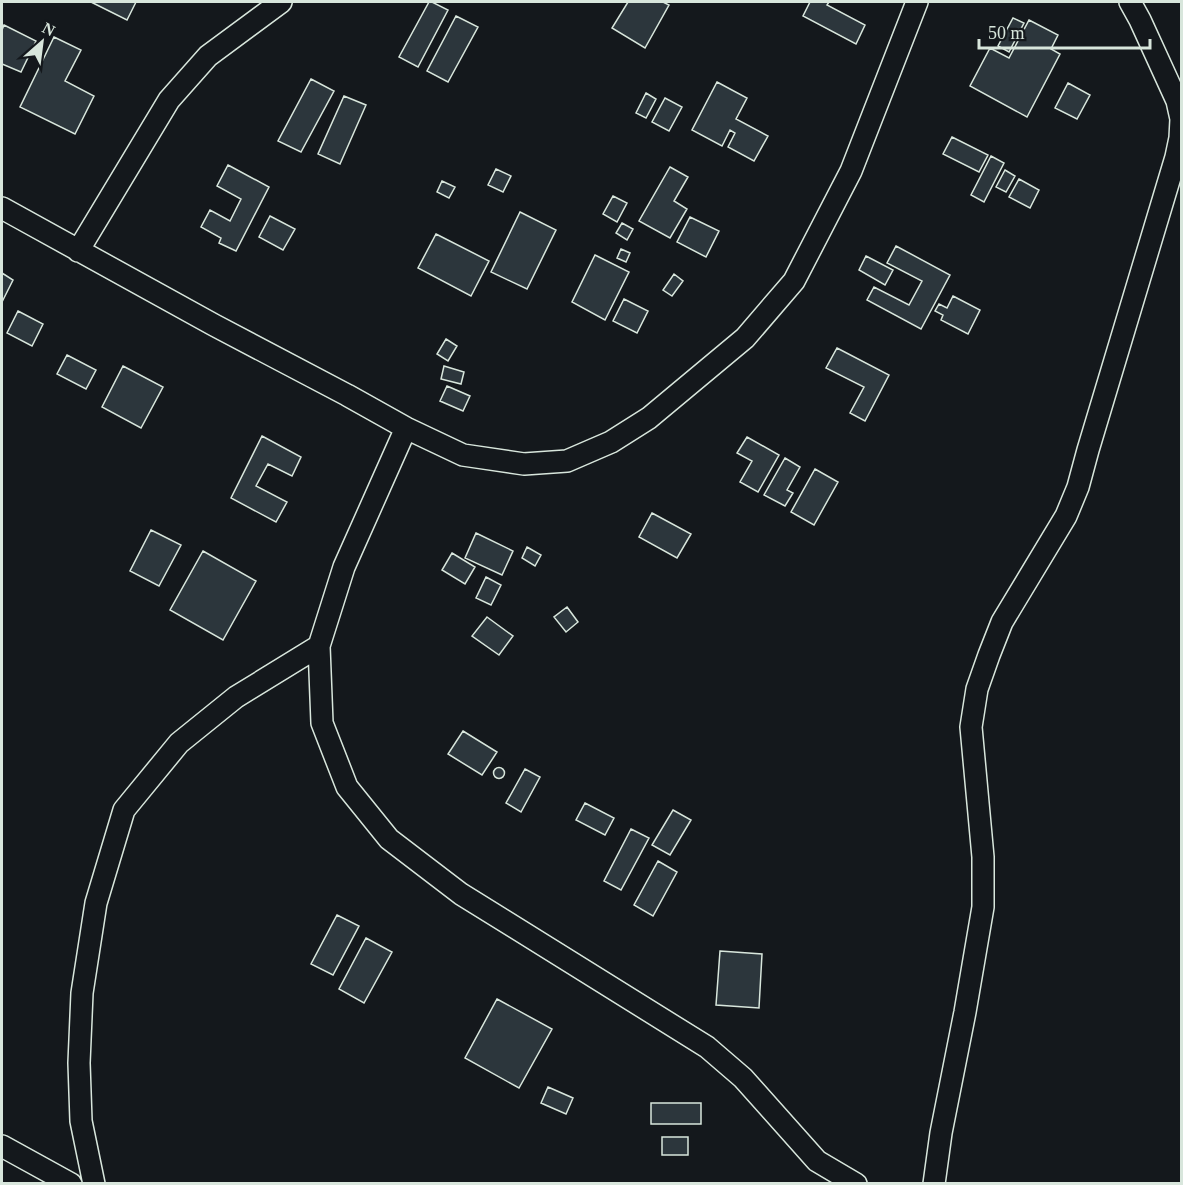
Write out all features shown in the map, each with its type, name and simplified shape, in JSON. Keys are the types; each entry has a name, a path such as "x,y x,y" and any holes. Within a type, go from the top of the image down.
{"street":[{"path":"78,251 169,100 208,56 281,2"},
{"path":"2,208 406,428 463,455 524,464 567,461 611,442 658,411 745,338 794,281 851,171 917,2"},
{"path":"934,1184 941,1133 983,907 983,857 971,727 977,689 1002,622 1066,516 1078,487 1173,169 1180,138 1181,119 1177,101 1130,2"},
{"path":"406,428 344,567 319,646 322,723 347,787 389,839 461,894 707,1047 743,1078 817,1161 856,1184"},
{"path":"94,1184 81,1121 79,1063 82,993 96,903 124,810 180,743 236,697 319,646"},
{"path":"2,1146 71,1184"}],"building":[{"path":"91,2 136,2 127,20"},
{"path":"429,2 448,10 418,67 399,57"},
{"path":"628,2 663,2 669,5 645,48 612,28"},
{"path":"810,2 829,2 827,5 865,25 856,44 803,16"},
{"path":"456,16 478,27 448,82 427,71"},
{"path":"1013,18 1024,23 1009,52 998,46"},
{"path":"1029,20 1058,35 1051,49 1060,54 1027,117 970,86 990,48 1009,58"},
{"path":"4,25 36,41 21,72 2,64"},
{"path":"54,37 81,50 65,81 94,96 75,134 20,107"},
{"path":"311,79 334,91 301,152 278,141"},
{"path":"717,82 747,98 736,119 768,136 754,161 728,147 735,133 730,130 722,146 692,130"},
{"path":"1068,83 1090,95 1077,119 1055,108"},
{"path":"646,93 656,99 646,118 636,113"},
{"path":"344,96 366,105 340,164 318,154"},
{"path":"665,98 682,107 669,131 652,122"},
{"path":"952,137 988,155 979,172 943,154"},
{"path":"991,156 1004,163 984,202 971,195"},
{"path":"228,165 269,187 236,251 219,243 221,238 201,227 210,210 230,221 241,199 217,186"},
{"path":"670,167 688,177 674,201 687,209 670,238 639,221"},
{"path":"496,169 511,176 503,192 488,185"},
{"path":"1005,170 1015,176 1006,192 996,187"},
{"path":"1019,179 1039,190 1030,208 1009,197"},
{"path":"442,181 455,187 449,198 437,192"},
{"path":"613,196 627,203 617,222 603,214"},
{"path":"520,212 556,230 527,289 491,272"},
{"path":"270,216 295,229 283,250 259,237"},
{"path":"690,217 719,231 706,257 677,242"},
{"path":"622,223 633,229 627,240 616,233"},
{"path":"436,234 489,261 471,296 418,268"},
{"path":"896,246 950,275 921,329 867,300 874,287 909,305 922,281 887,263"},
{"path":"621,249 630,253 626,262 617,258"},
{"path":"595,255 629,272 605,320 572,302"},
{"path":"866,256 893,270 885,285 859,270"},
{"path":"2,273 13,280 2,302"},
{"path":"674,274 683,281 672,296 663,290"},
{"path":"953,296 980,310 968,334 941,320 943,315 935,311 939,304 947,308"},
{"path":"624,299 648,311 637,333 613,321"},
{"path":"18,311 43,324 32,346 7,333"},
{"path":"446,339 457,346 448,361 437,354"},
{"path":"837,348 889,375 865,421 850,413 864,387 826,368"},
{"path":"67,355 96,370 86,389 57,374"},
{"path":"123,366 163,387 141,428 102,407"},
{"path":"444,366 464,372 461,384 441,379"},
{"path":"447,386 470,396 463,411 440,401"},
{"path":"262,436 301,457 292,476 268,464 256,486 287,502 276,522 231,498"},
{"path":"747,437 779,455 758,492 740,482 752,461 737,453"},
{"path":"785,458 800,467 787,490 793,493 785,506 764,495"},
{"path":"815,469 838,482 814,525 791,512"},
{"path":"652,513 691,534 677,558 639,537"},
{"path":"151,530 181,545 159,586 130,571"},
{"path":"476,533 513,551 502,575 465,558"},
{"path":"527,547 541,555 535,566 522,558"},
{"path":"203,551 256,581 223,640 170,610"},
{"path":"452,553 475,567 465,584 442,570"},
{"path":"486,577 501,585 491,605 476,598"},
{"path":"567,607 578,622 566,632 554,617"},
{"path":"487,617 513,636 499,655 472,636"},
{"path":"463,731 497,752 482,775 448,754"},
{"path":"499,767 505,773 499,779 493,773"},
{"path":"525,769 540,777 521,812 506,803"},
{"path":"585,803 614,818 605,835 576,820"},
{"path":"673,810 691,820 670,855 652,845"},
{"path":"631,829 649,838 621,890 604,881"},
{"path":"658,861 677,872 653,916 634,905"},
{"path":"337,915 359,926 333,975 311,964"},
{"path":"366,938 392,952 364,1003 339,989"},
{"path":"720,951 762,954 759,1008 716,1005"},
{"path":"497,999 552,1029 519,1088 465,1058"},
{"path":"548,1087 573,1098 566,1114 541,1103"},
{"path":"651,1103 701,1103 701,1124 651,1124"},
{"path":"662,1137 688,1137 688,1155 662,1155"}]}
